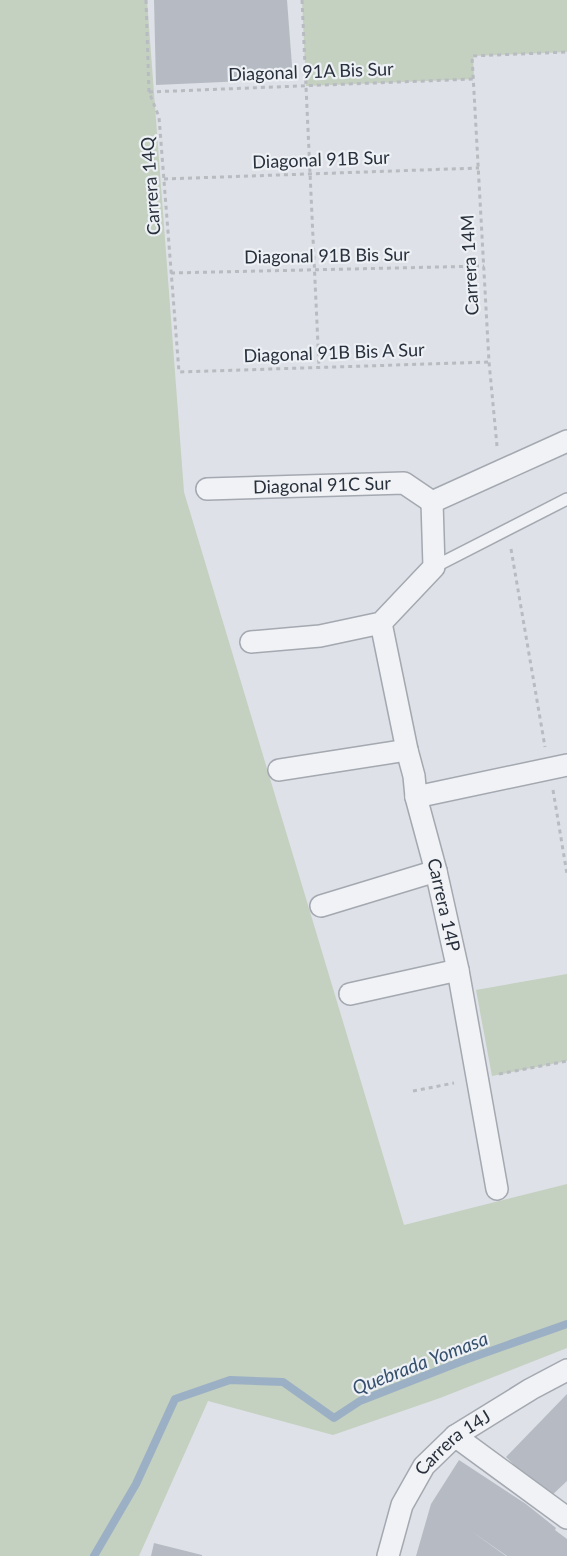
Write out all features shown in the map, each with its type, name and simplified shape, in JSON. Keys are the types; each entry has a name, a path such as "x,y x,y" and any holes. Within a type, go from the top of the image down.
{"street":[{"path":"251,642 320,636 381,623 434,567 432,502 567,440"},
{"name":"Diagonal 91C Sur","path":"207,489 404,483 432,502"},
{"name":"Carrera 14P","path":"381,623 414,776 416,797 436,871 458,970 497,1189"},
{"path":"279,770 407,750"},
{"path":"416,797 558,767"},
{"path":"321,906 436,871"},
{"path":"350,994 458,970"},
{"name":"Carrera 14J","path":"388,1556 402,1505 424,1466 455,1436 531,1388 567,1370"},
{"path":"455,1436 567,1518"}],"lane":[{"path":"434,567 567,499"}],"path":[{"name":"Carrera 14Q","path":"146,0 149,92 159,117 179,372"},
{"path":"302,0 320,367"},
{"name":"Carrera 14M","path":"499,472 489,362 472,56 567,52"},
{"name":"Diagonal 91A Bis Sur","path":"149,92 474,79"},
{"name":"Diagonal 91B Sur","path":"164,180 478,168"},
{"name":"Diagonal 91B Bis Sur","path":"171,272 484,266"},
{"name":"Diagonal 91B Bis A Sur","path":"179,372 489,362"},
{"path":"508,529 558,767 567,874"}],"green space":[{"path":"0,0 147,0 184,492 404,1225 567,1184 567,1348 440,1398 333,1435 208,1401 139,1556 0,1556"},
{"path":"302,0 567,0 567,52 473,56 474,79 306,86"},
{"path":"567,974 567,1061 492,1076 476,990"}],"building":[{"path":"154,0 287,0 293,79 156,85"},
{"path":"567,1394 567,1481 549,1498 506,1457"},
{"path":"459,1460 526,1504 556,1528 555,1530 567,1539 567,1556 507,1556 471,1531 506,1556 416,1556 431,1504"},
{"path":"154,1543 202,1555 202,1556 151,1556"}],"waterway":[{"name":"Quebrada Yomasa","path":"94,1556 136,1484 175,1399 230,1380 283,1382 334,1418 360,1401 465,1360 567,1324"}]}
